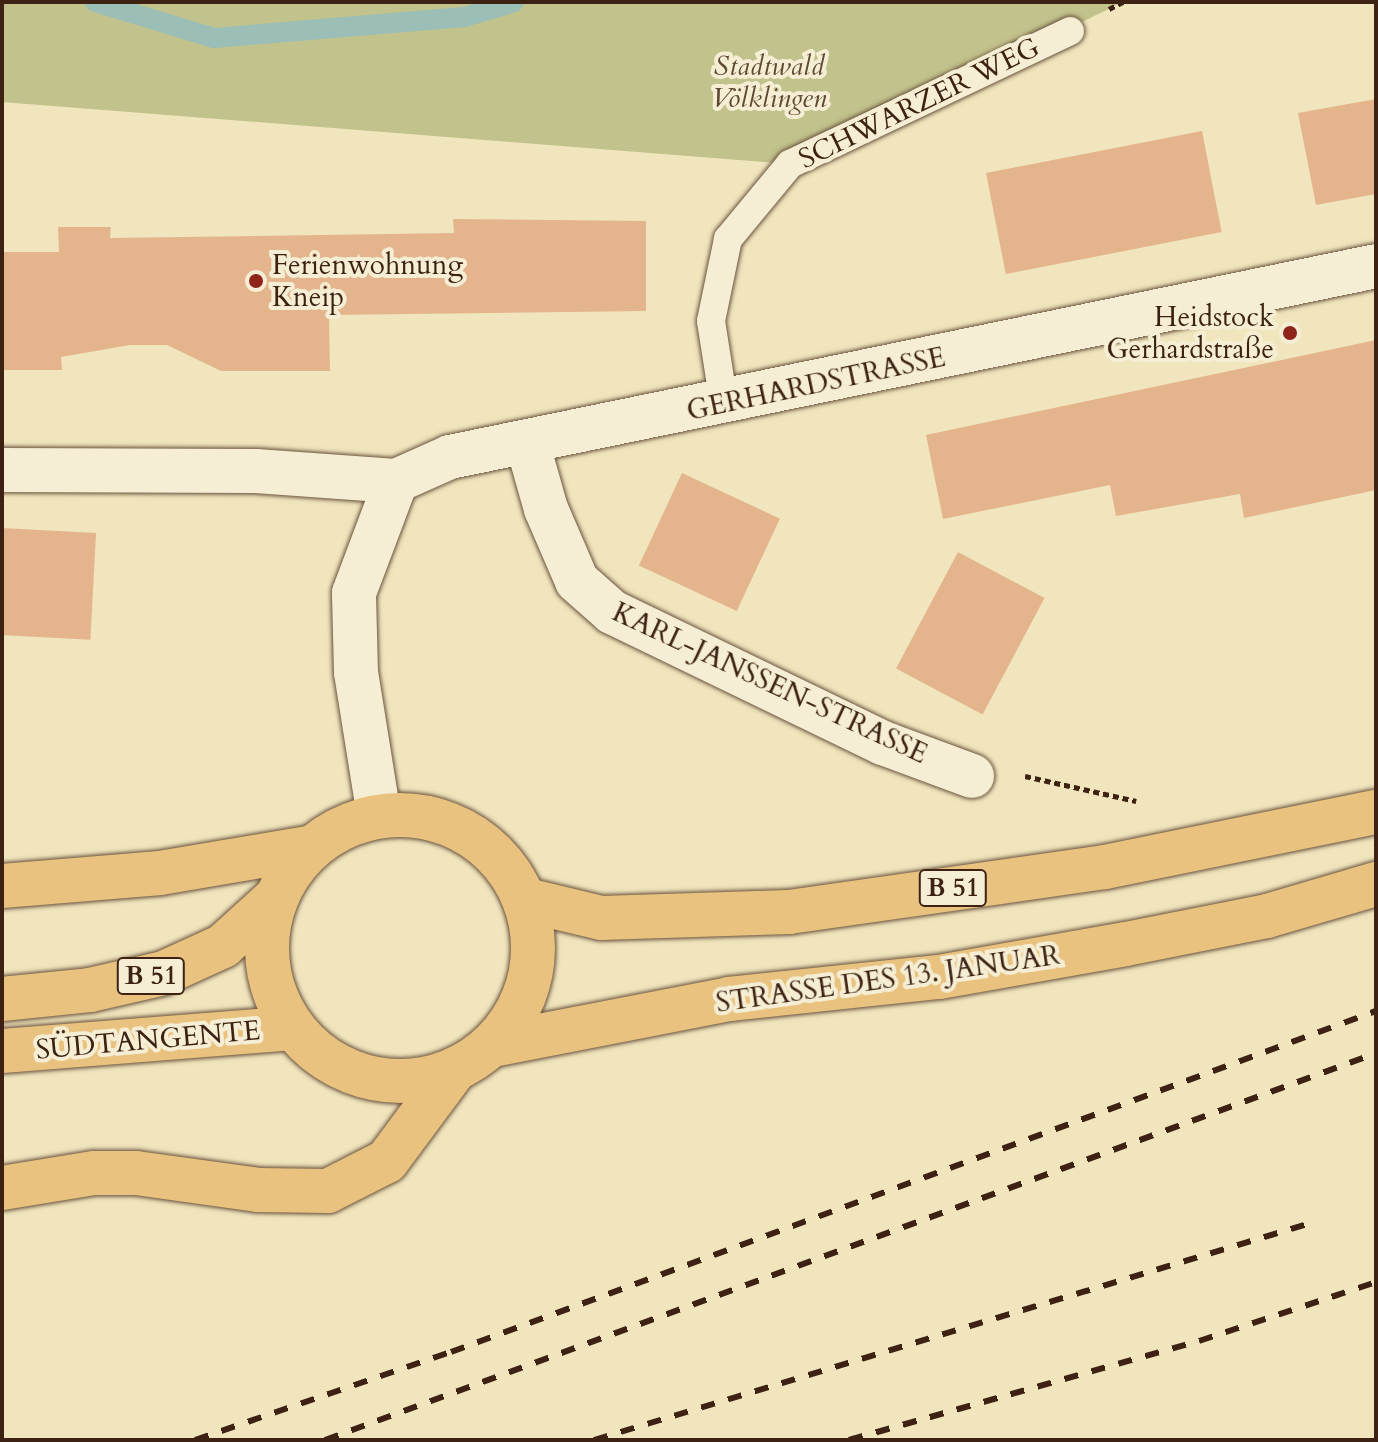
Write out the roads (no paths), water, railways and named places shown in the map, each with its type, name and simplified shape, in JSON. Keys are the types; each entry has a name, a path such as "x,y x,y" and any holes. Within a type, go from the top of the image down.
{"main road":[{"name":"B 51","path":"526,900 601,918 789,912 1105,867 1376,812"},
{"path":"2,886 160,873 313,847 347,826 379,816 418,816 475,838 516,878 526,900 533,966 513,1020 493,1045 453,1072 387,1161 328,1191 258,1190 136,1173 94,1173 2,1188"},
{"path":"313,847 276,898 267,952 275,992 293,1028 327,1059 368,1078 406,1084 453,1072"},
{"name":"STRASSE DES 13. JANUAR","path":"493,1045 729,999 939,977 1126,944 1267,916 1376,884"},
{"name":"SÜDTANGENTE","path":"2,999 90,990 164,973 223,946 276,898"},
{"name":"SÜDTANGENTE","path":"2,1051 293,1028"}],"street":[{"name":"GERHARDSTRASSE","path":"2,470 256,471 396,481 450,457 724,404 1376,266"},
{"name":"KARL-JANSSEN-STRASSE","path":"527,442 546,509 577,581 612,612 883,743 972,776"},
{"path":"379,816 356,672 354,593 396,481"}],"lane":[{"name":"SCHWARZER WEG","path":"724,404 711,321 728,239 790,164 1070,31"}],"waterway":[{"path":"95,2 214,38 465,17 514,2"}],"railway":[{"path":"195,1440 451,1352 1376,1011"},
{"path":"325,1440 1376,1053"},
{"path":"594,1440 1307,1224"},
{"path":"849,1440 1199,1341 1376,1282"}],"place":[{"name":"Ferienwohnung Kneip","path":"256,281"},
{"name":"Heidstock Gerhardstraße","path":"1290,333"}],"park label":[{"name":"Stadtwald Völklingen","path":"769,82"}]}
